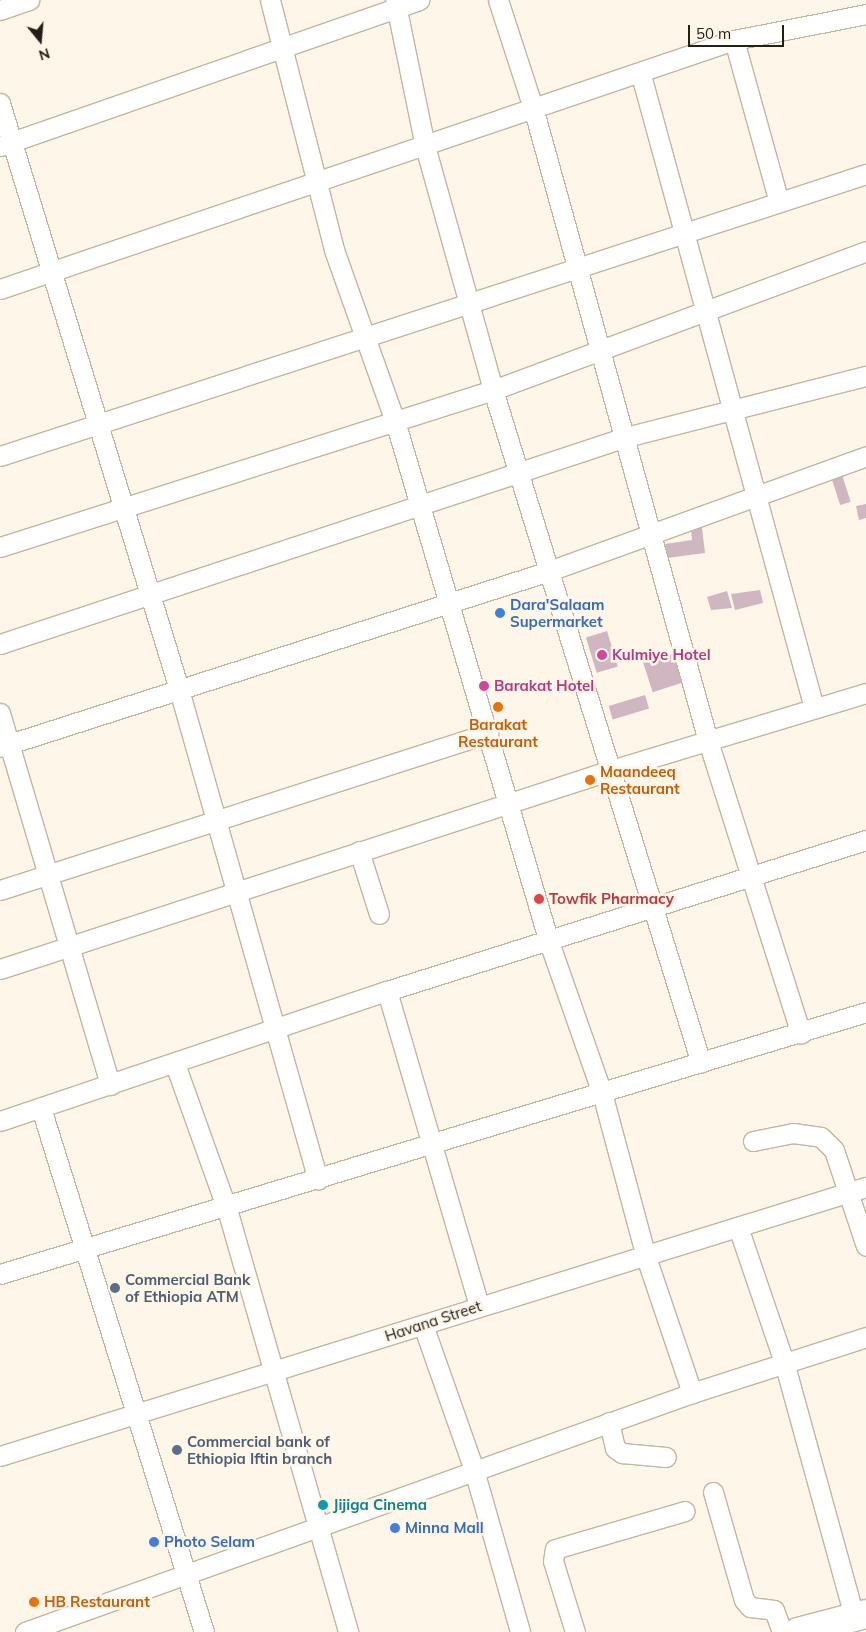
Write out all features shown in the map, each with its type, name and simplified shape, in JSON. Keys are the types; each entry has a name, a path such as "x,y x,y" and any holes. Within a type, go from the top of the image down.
{"highway":[{"path":"798,1632 860,1615"}],"street":[{"path":"0,10 30,0"},
{"path":"270,0 320,180 334,250 368,336 395,421 548,939 602,1093 646,1257 692,1393"},
{"path":"6,144 283,49 396,4 419,0"},
{"path":"498,0 534,111 652,530 708,741 750,879 801,1034"},
{"path":"396,4 425,146 517,474 654,907 701,1063"},
{"path":"0,289 320,180 641,75 734,40 865,17"},
{"path":"734,40 779,202"},
{"path":"641,75 705,312 735,410 756,497 814,708"},
{"path":"0,103 6,144 54,270 178,686 234,891 278,1031 318,1180"},
{"path":"0,456 100,426 468,301 866,174"},
{"path":"0,546 125,510 493,390 602,352 866,251"},
{"path":"0,644 151,596 626,437 866,376"},
{"path":"4,745 178,686 450,604 549,571 652,530 756,497 866,456"},
{"path":"0,969 234,891 611,770 866,693"},
{"path":"0,713 4,745 47,875 110,1085"},
{"path":"0,890 488,733"},
{"path":"0,1121 278,1031 387,991 548,939 750,879 866,840"},
{"path":"360,851 379,914"},
{"path":"387,991 479,1306"},
{"path":"0,1274 227,1209 431,1145 801,1034 866,1012"},
{"path":"175,1064 227,1209 272,1372 319,1527 348,1632"},
{"path":"41,1108 135,1414 188,1575 204,1632"},
{"path":"752,1141 793,1134 821,1137 834,1150 866,1246"},
{"name":"Havana Street","path":"0,1456 424,1325 479,1306 646,1257 866,1187"},
{"path":"738,1227 784,1362 860,1615"},
{"path":"424,1325 474,1470 520,1632"},
{"path":"25,1632 188,1575 609,1422 784,1362 866,1337"},
{"path":"609,1422 615,1448 622,1453 666,1457"},
{"path":"713,1492 744,1600 750,1607 774,1610 782,1632"},
{"path":"575,1632 552,1561 555,1549 685,1511"}],"building":[{"path":"842,475 851,502 840,505 832,478"},
{"path":"866,504 866,518 859,520 856,506"},
{"path":"702,528 705,553 667,558 665,544 692,540 691,529"},
{"path":"760,590 763,603 735,610 731,594"},
{"path":"727,591 732,608 711,610 707,597"},
{"path":"607,631 618,666 597,673 586,637"},
{"path":"679,650 689,680 653,692 643,662"},
{"path":"645,695 649,708 613,719 609,706"}],"place":[{"name":"Dara'Salaam Supermarket","path":"500,613"},
{"name":"Kulmiye Hotel","path":"602,655"},
{"name":"Barakat Hotel","path":"484,686"},
{"name":"Barakat Restaurant","path":"498,707"},
{"name":"Maandeeq Restaurant","path":"590,780"},
{"name":"Towfik Pharmacy","path":"539,899"},
{"name":"Commercial Bank of Ethiopia ATM","path":"115,1288"},
{"name":"Commercial bank of Ethiopia Iftin branch","path":"177,1450"},
{"name":"Jijiga Cinema","path":"323,1505"},
{"name":"Minna Mall","path":"395,1528"},
{"name":"Photo Selam","path":"154,1542"},
{"name":"HB Restaurant","path":"34,1602"}]}
